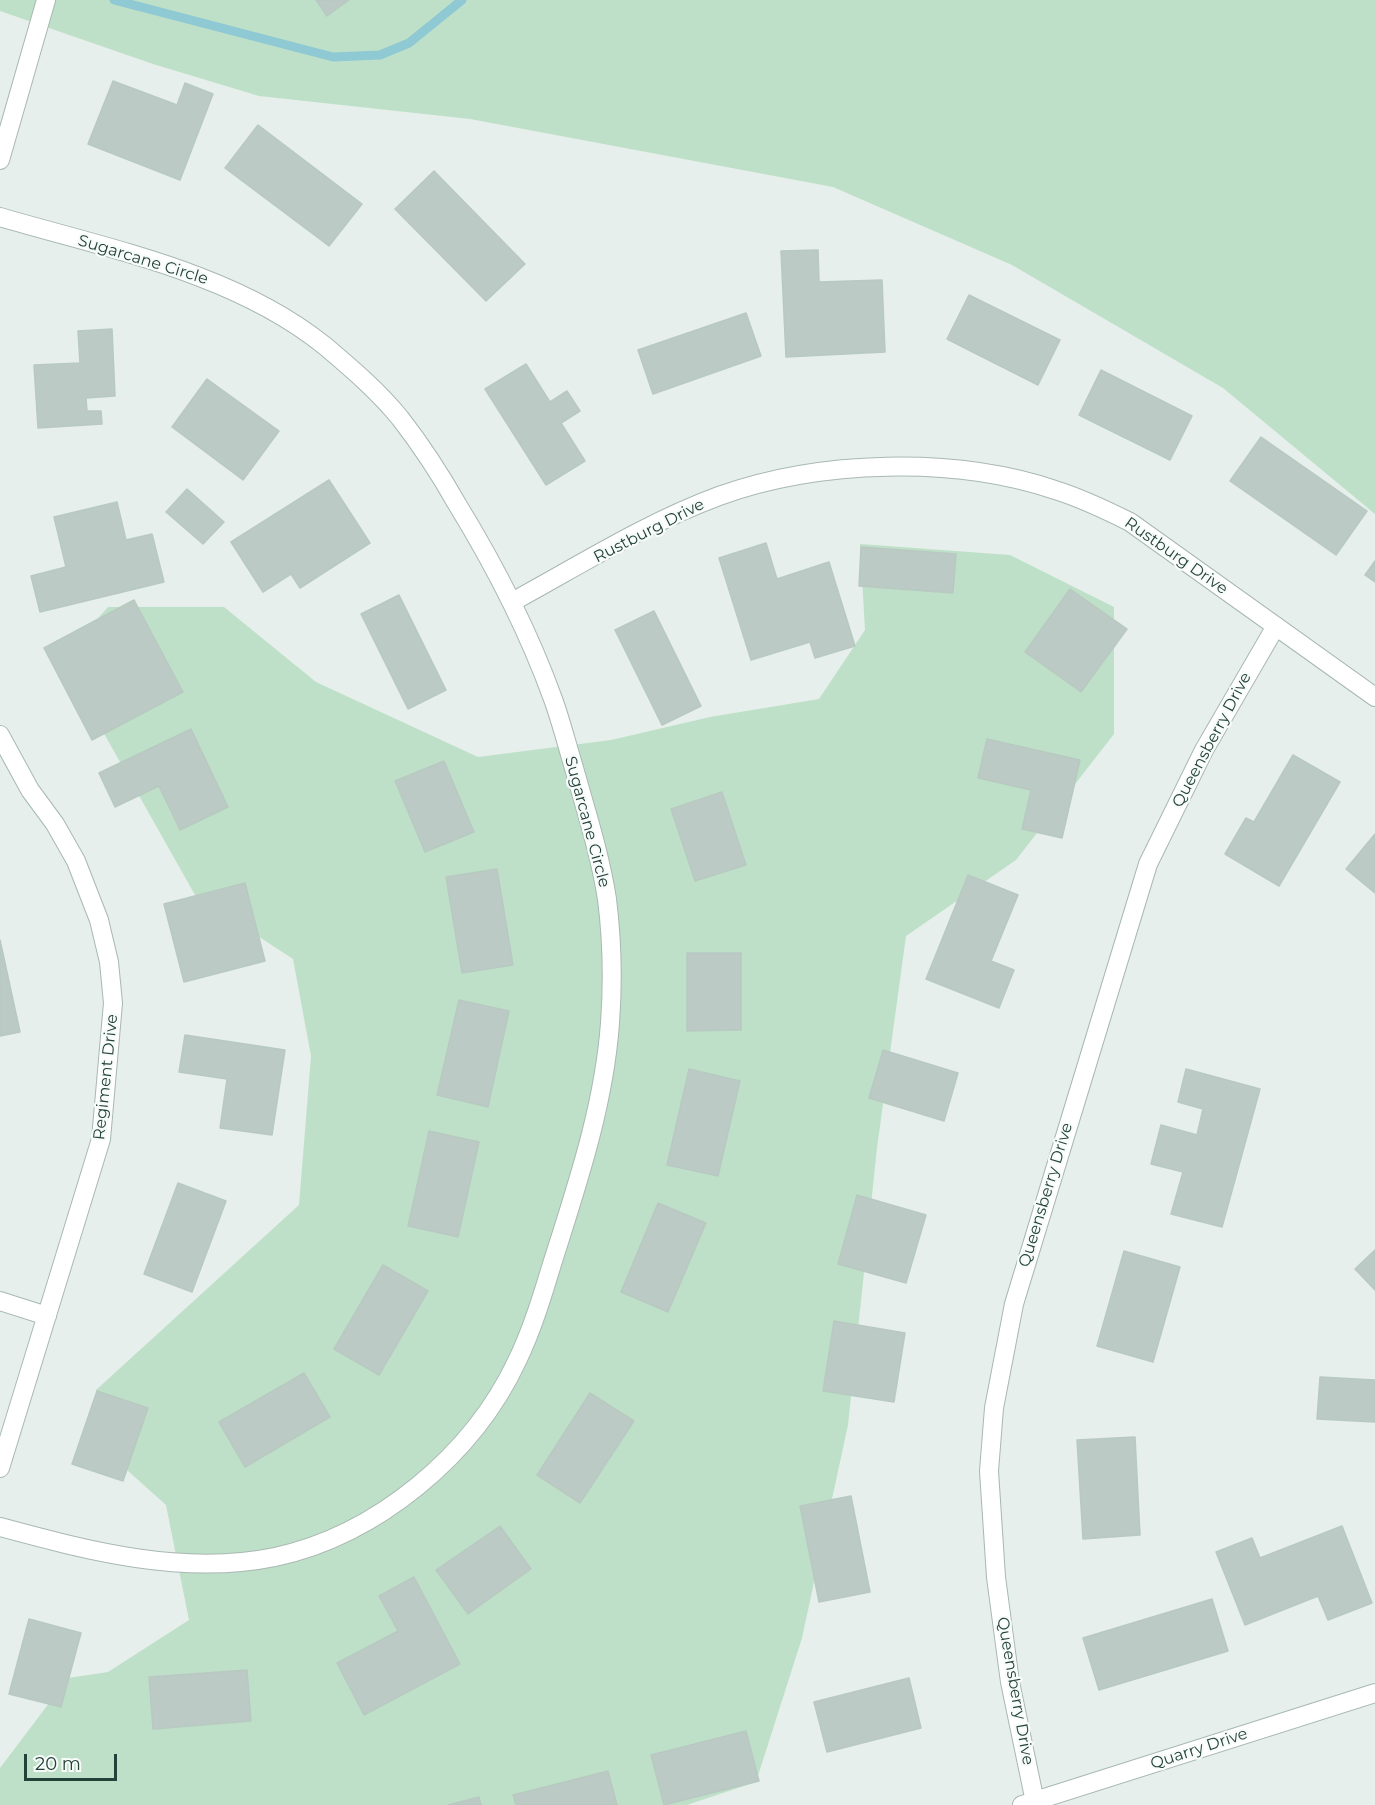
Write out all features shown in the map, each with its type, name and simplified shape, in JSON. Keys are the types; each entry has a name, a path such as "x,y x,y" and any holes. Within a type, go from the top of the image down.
{"street":[{"path":"0,160 46,0"},
{"name":"Sugarcane Circle","path":"0,217 192,273 250,298 322,344 370,385 399,417 442,478 490,558 554,701 594,836 607,898 612,962 610,1025 594,1119 582,1170 540,1302 517,1363 495,1400 471,1434 442,1466 410,1493 375,1516 318,1544 277,1557 235,1563 193,1564 130,1558 67,1545 0,1527"},
{"name":"Rustburg Drive","path":"512,603 661,521 719,496 760,484 822,471 864,467 928,467 991,475 1053,489 1093,503 1130,522 1375,697"},
{"name":"Queensberry Drive","path":"1028,1803 996,1576 989,1471 994,1408 1014,1304 1149,864 1204,750 1276,626"},
{"name":"Regiment Drive","path":"0,735 30,790 55,824 76,861 99,920 109,962 113,1003 101,1139 0,1468"},
{"path":"0,1301 47,1316"},
{"name":"Quarry Drive","path":"1028,1803 1375,1693"}],"green space":[{"path":"0,0 1375,0 1375,514 1223,388 1012,265 833,187 470,119 259,96 153,64 0,11"},
{"path":"860,544 1010,555 1114,607 1114,734 1016,860 906,936 877,1148 848,1425 802,1638 756,1782 687,1805 0,1805 0,1768 68,1678 108,1672 189,1620 166,1505 108,1453 96,1390 299,1205 311,1056 293,959 195,895 62,659 108,607 224,607 316,682 478,757 611,740 710,717 819,699 865,630"}],"building":[{"path":"316,0 349,0 327,16"},
{"path":"113,81 177,105 185,83 213,94 180,180 88,144"},
{"path":"258,125 362,204 329,246 225,168"},
{"path":"434,171 525,264 486,301 395,209"},
{"path":"818,250 819,282 882,280 885,352 786,357 781,251"},
{"path":"969,295 1060,340 1038,385 947,339"},
{"path":"746,313 761,356 653,394 638,350"},
{"path":"112,329 115,396 86,398 87,411 101,411 102,424 38,428 34,365 80,363 78,331"},
{"path":"526,364 550,402 567,391 580,411 561,423 585,461 546,485 485,389"},
{"path":"1101,370 1192,416 1170,460 1079,415"},
{"path":"207,379 279,431 243,480 172,427"},
{"path":"1261,437 1367,511 1336,555 1230,481"},
{"path":"329,480 370,543 300,588 291,574 263,592 231,542"},
{"path":"187,489 224,522 203,544 166,512"},
{"path":"117,502 126,540 152,534 164,582 40,612 31,576 66,567 54,517"},
{"path":"766,543 777,579 829,562 855,646 815,658 810,642 751,660 719,558"},
{"path":"861,547 956,554 953,593 859,586"},
{"path":"1375,561 1375,582 1365,575"},
{"path":"1070,589 1127,629 1081,692 1025,652"},
{"path":"399,595 446,690 408,709 361,614"},
{"path":"134,600 183,692 92,740 44,648"},
{"path":"654,611 701,706 662,725 615,630"},
{"path":"191,729 228,807 180,830 159,786 115,807 99,773"},
{"path":"987,739 1080,760 1062,838 1022,829 1031,790 978,778"},
{"path":"1293,755 1340,782 1279,886 1225,854 1246,818 1254,822"},
{"path":"444,761 474,832 425,852 395,781"},
{"path":"722,792 746,865 695,881 671,809"},
{"path":"1375,834 1375,893 1346,869"},
{"path":"497,869 513,965 462,973 446,877"},
{"path":"968,875 1018,895 991,961 1014,970 999,1008 926,979"},
{"path":"245,883 265,961 184,982 164,904"},
{"path":"0,940 20,1032 0,1036"},
{"path":"687,953 741,953 741,1030 687,1031"},
{"path":"459,1000 509,1011 488,1107 437,1095"},
{"path":"185,1035 285,1050 272,1135 220,1128 227,1079 179,1072"},
{"path":"883,1050 958,1073 944,1121 869,1098"},
{"path":"689,1069 740,1081 718,1176 667,1165"},
{"path":"1186,1069 1260,1089 1222,1227 1171,1214 1183,1172 1151,1164 1161,1125 1197,1135 1203,1109 1178,1102"},
{"path":"429,1131 479,1142 458,1237 408,1226"},
{"path":"178,1183 226,1201 192,1292 144,1274"},
{"path":"857,1195 926,1215 906,1283 838,1264"},
{"path":"658,1203 706,1223 668,1312 621,1292"},
{"path":"1375,1250 1375,1290 1355,1269"},
{"path":"1124,1251 1180,1267 1153,1362 1097,1346"},
{"path":"383,1265 428,1291 379,1375 334,1349"},
{"path":"834,1321 905,1333 894,1402 823,1391"},
{"path":"304,1373 330,1417 245,1467 219,1422"},
{"path":"1320,1377 1375,1380 1375,1422 1317,1419"},
{"path":"97,1391 148,1408 123,1481 72,1464"},
{"path":"590,1393 634,1421 580,1503 537,1475"},
{"path":"1135,1437 1140,1535 1083,1539 1077,1440"},
{"path":"851,1496 870,1592 819,1602 800,1506"},
{"path":"500,1526 531,1569 468,1614 436,1570"},
{"path":"1342,1526 1372,1603 1328,1620 1318,1596 1245,1625 1216,1552 1252,1538 1260,1558"},
{"path":"414,1577 460,1664 364,1715 337,1663 398,1631 379,1596"},
{"path":"1212,1599 1228,1651 1099,1690 1083,1638"},
{"path":"29,1619 81,1633 61,1707 9,1694"},
{"path":"247,1670 251,1721 153,1729 149,1677"},
{"path":"909,1678 921,1728 827,1752 814,1702"},
{"path":"746,1731 759,1781 664,1805 651,1755"},
{"path":"608,1771 617,1805 516,1805 513,1795"},
{"path":"479,1797 481,1805 448,1805"}],"waterway":[{"path":"114,0 333,57 380,55 409,43 462,0"}]}
